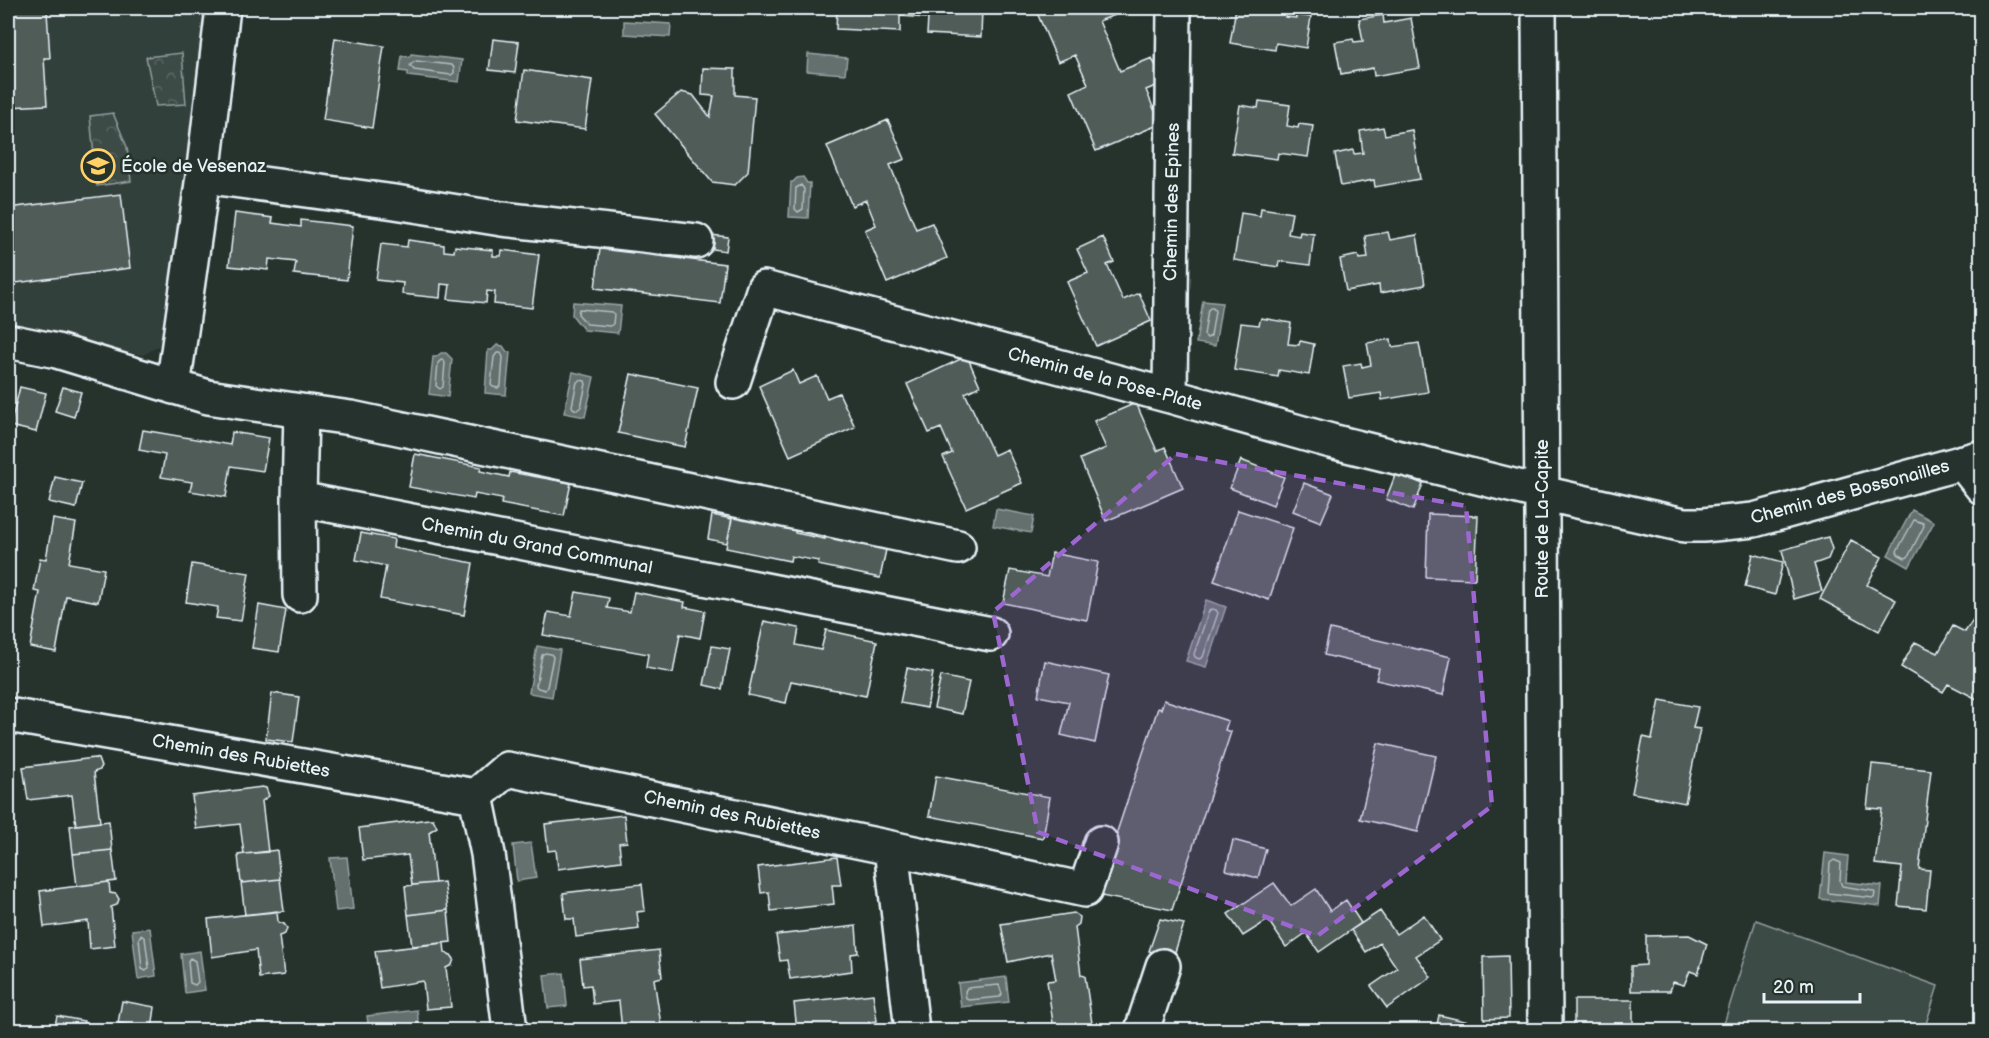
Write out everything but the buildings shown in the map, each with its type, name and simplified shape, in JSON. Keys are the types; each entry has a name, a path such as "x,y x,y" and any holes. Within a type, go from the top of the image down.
{"street":[{"path":"173,387 203,176 223,8"},
{"name":"Chemin des Epines","path":"1170,396 1174,8"},
{"name":"Route de La-Capite","path":"1539,8 1545,1030"},
{"path":"203,176 502,219 696,241"},
{"name":"Chemin de la Pose-Plate","path":"733,382 764,288 1330,441 1542,493"},
{"path":"8,342 57,351 208,397 351,418 958,547"},
{"path":"300,595 301,411"},
{"name":"Chemin des Bossonailles","path":"1542,493 1663,522 1702,525 1755,520 1975,469"},
{"name":"Chemin du Grand Communal","path":"299,499 991,634"},
{"name":"Chemin des Rubiettes","path":"8,715 476,796 507,769 1085,890 1101,843"},
{"path":"476,796 488,854 510,1030"},
{"path":"891,848 912,1030"},
{"path":"1142,1030 1163,966"}],"highlighted area":[{"path":"1176,454 1466,506 1492,806 1317,936 1038,832 993,612"}],"shaded area":[{"name":"École de Vesenaz","path":"8,8 207,8 170,325 162,344 143,355 8,328"}],"green space":[{"path":"182,53 186,104 156,106 146,57"},
{"path":"113,113 127,147 131,181 97,186 90,116"},
{"path":"1756,920 1938,986 1924,1030 1722,1030"}],"water":[{"path":"624,21 671,24 670,37 624,34"},
{"path":"411,54 462,60 459,82 408,76 408,72 400,71 402,56 410,57"},
{"path":"808,54 847,58 845,74 807,71"},
{"path":"803,177 807,183 810,183 808,218 789,217 791,182"},
{"path":"1203,301 1222,303 1215,346 1196,343"},
{"path":"573,302 621,306 618,333 584,330 572,315"},
{"path":"497,345 503,346 507,352 510,352 506,395 485,393 488,350 492,350"},
{"path":"446,353 452,359 448,397 429,394 433,357"},
{"path":"573,372 594,377 585,417 564,413"},
{"path":"996,509 1034,516 1031,533 993,526"},
{"path":"1912,510 1934,522 1909,567 1888,555"},
{"path":"1206,600 1226,607 1206,667 1186,661"},
{"path":"537,646 560,650 552,697 529,693"},
{"path":"531,843 536,878 517,881 513,845"},
{"path":"1825,853 1848,856 1846,882 1882,886 1880,906 1820,899"},
{"path":"347,857 353,909 336,911 330,858"},
{"path":"150,928 156,976 138,979 132,930"},
{"path":"200,951 205,990 185,993 181,954"},
{"path":"564,973 567,1006 548,1008 544,975"},
{"path":"1006,977 1009,1002 961,1007 958,983"},
{"path":"417,1010 419,1028 369,1030 367,1016"}],"place":[{"name":"École de Vesenaz","path":"98,166"}]}
